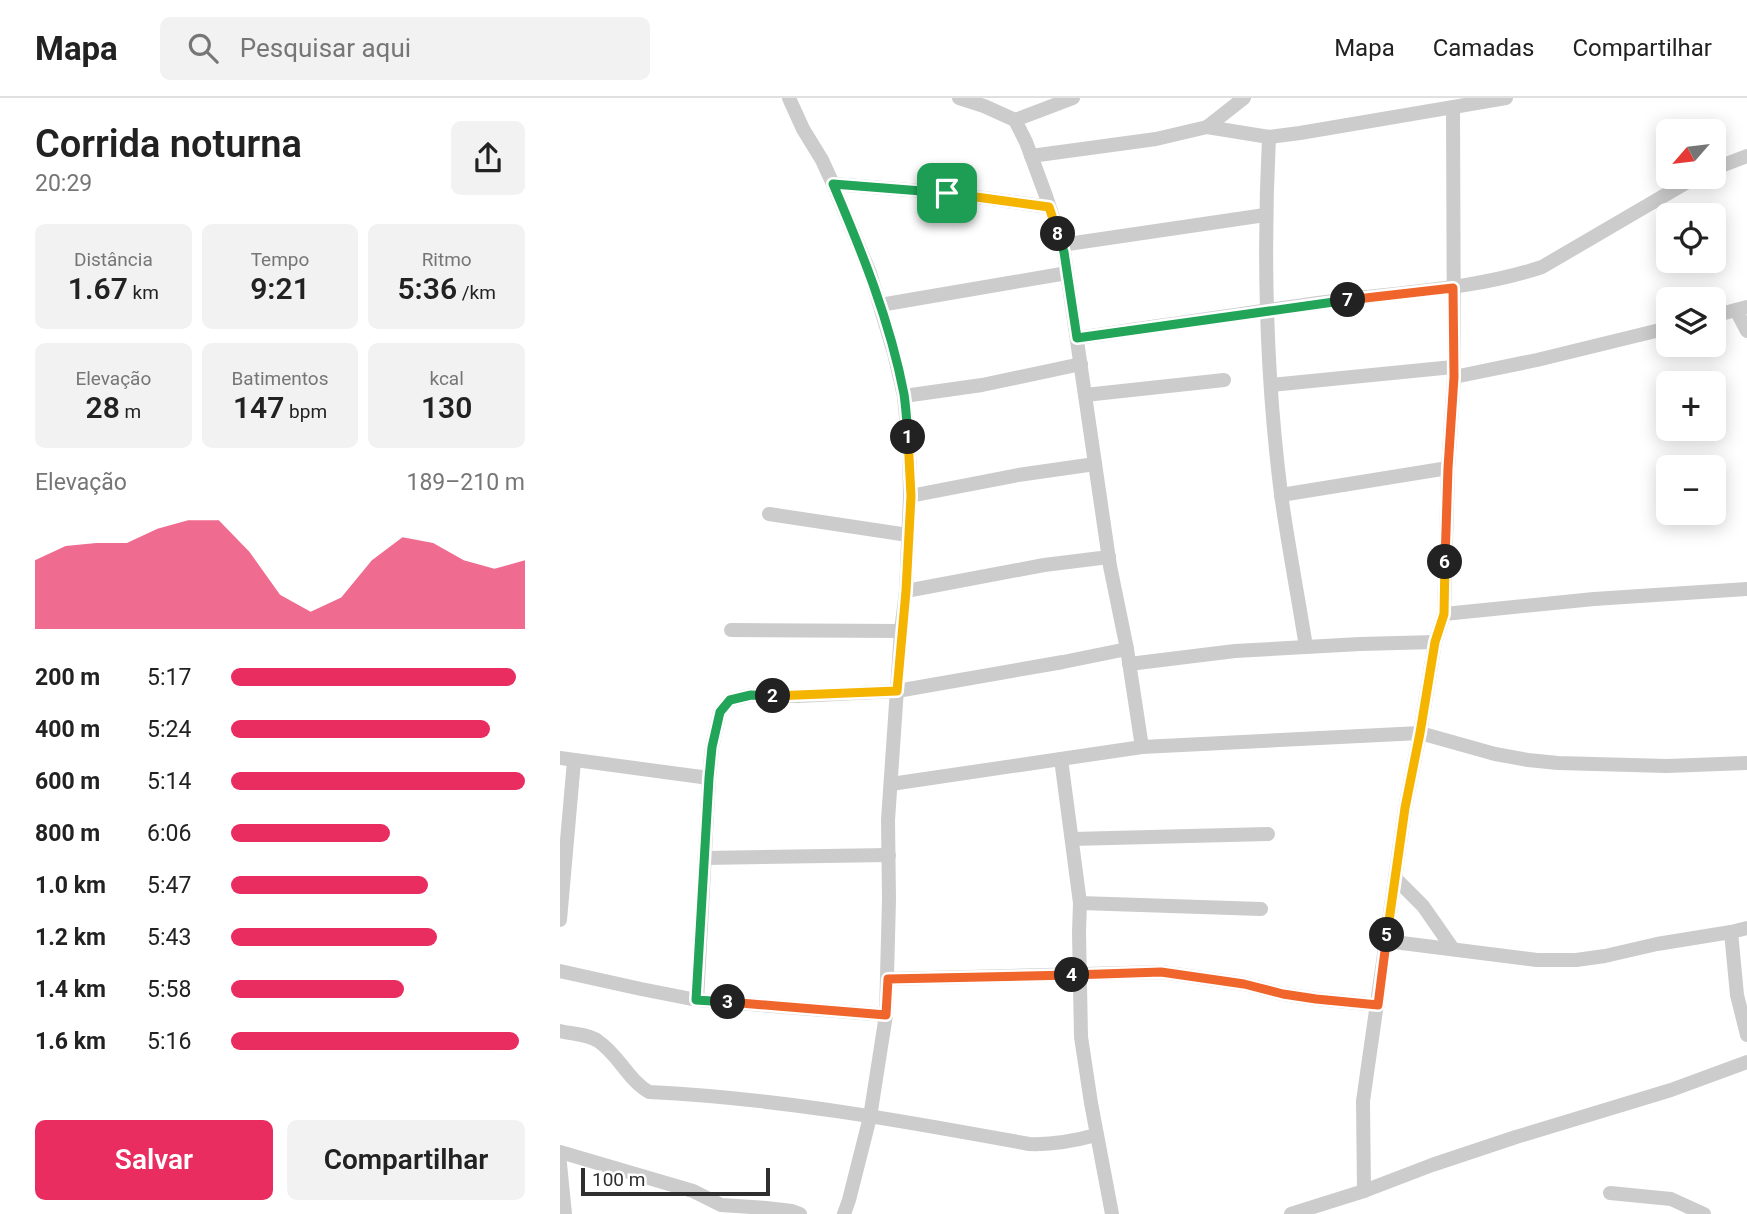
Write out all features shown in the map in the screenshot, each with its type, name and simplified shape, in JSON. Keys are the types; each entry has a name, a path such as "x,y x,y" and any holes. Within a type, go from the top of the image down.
{"street":[{"path":"789,98 803,129 822,160 866,263 894,353 904,396 909,449 911,496 906,591 888,820 886,1015 870,1117 844,1214"},
{"path":"959,98 1015,120 1031,156 1061,245 1109,557 1142,747"},
{"path":"1015,120 1073,98"},
{"path":"1207,127 1244,98"},
{"path":"1031,156 1156,139 1207,127 1269,136 1312,131 1506,98"},
{"path":"1364,1191 1363,1101 1405,808 1435,642 1444,614 1454,372 1453,108"},
{"path":"1269,136 1265,215 1271,385 1282,495 1307,647"},
{"path":"1726,164 1747,156"},
{"path":"833,184 936,192 1049,207"},
{"path":"1077,338 1327,302 1453,288 1521,274 1542,267 1675,189"},
{"path":"1061,245 1265,215"},
{"path":"880,305 1067,273"},
{"path":"1741,309 1747,331"},
{"path":"1271,385 1454,372 1537,360 1656,331"},
{"path":"904,396 982,385 1081,364"},
{"path":"1085,395 1224,380"},
{"path":"911,496 1017,475 1095,464"},
{"path":"1282,495 1448,468"},
{"path":"769,514 908,536"},
{"path":"906,591 1044,565 1109,557"},
{"path":"1444,614 1594,599 1747,589"},
{"path":"731,630 901,631"},
{"path":"696,1000 712,747 720,712 730,700 751,695 798,696 897,691 1128,656 1435,642"},
{"path":"891,784 1142,747 1420,733 1495,754 1558,763 1667,766 1747,763"},
{"path":"560,920 567,759 709,778"},
{"path":"1061,759 1080,903 1081,1037 1096,1136 1112,1214"},
{"path":"1072,839 1268,834"},
{"path":"704,858 889,855"},
{"path":"1395,878 1423,905 1453,949"},
{"path":"1080,903 1261,909"},
{"path":"1386,941 1537,960 1576,960 1747,928"},
{"path":"1731,932 1737,995 1747,1035"},
{"path":"560,971 696,1000 886,1015"},
{"path":"888,979 1161,972 1244,984 1283,994 1378,1005"},
{"path":"560,1031 595,1039 638,1086 649,1092 743,1100 870,1117 1029,1144 1069,1142 1096,1136"},
{"path":"1291,1214 1364,1191 1432,1165 1671,1090 1747,1062"},
{"path":"560,1153 693,1191 721,1205 793,1211 800,1214"},
{"path":"560,1164 565,1214"},
{"path":"1610,1193 1671,1199 1704,1214"}],"route":[{"path":"833,184 947,193 1049,207 1064,252 1077,338 1327,302 1453,288 1454,377 1448,468 1444,614 1435,642 1405,808 1378,1005 1283,994 1244,984 1161,972 888,979 886,1015 696,1000 709,778 712,747 720,712 730,700 751,695 798,696 897,691 911,496 904,396 870,273 833,184"}]}
